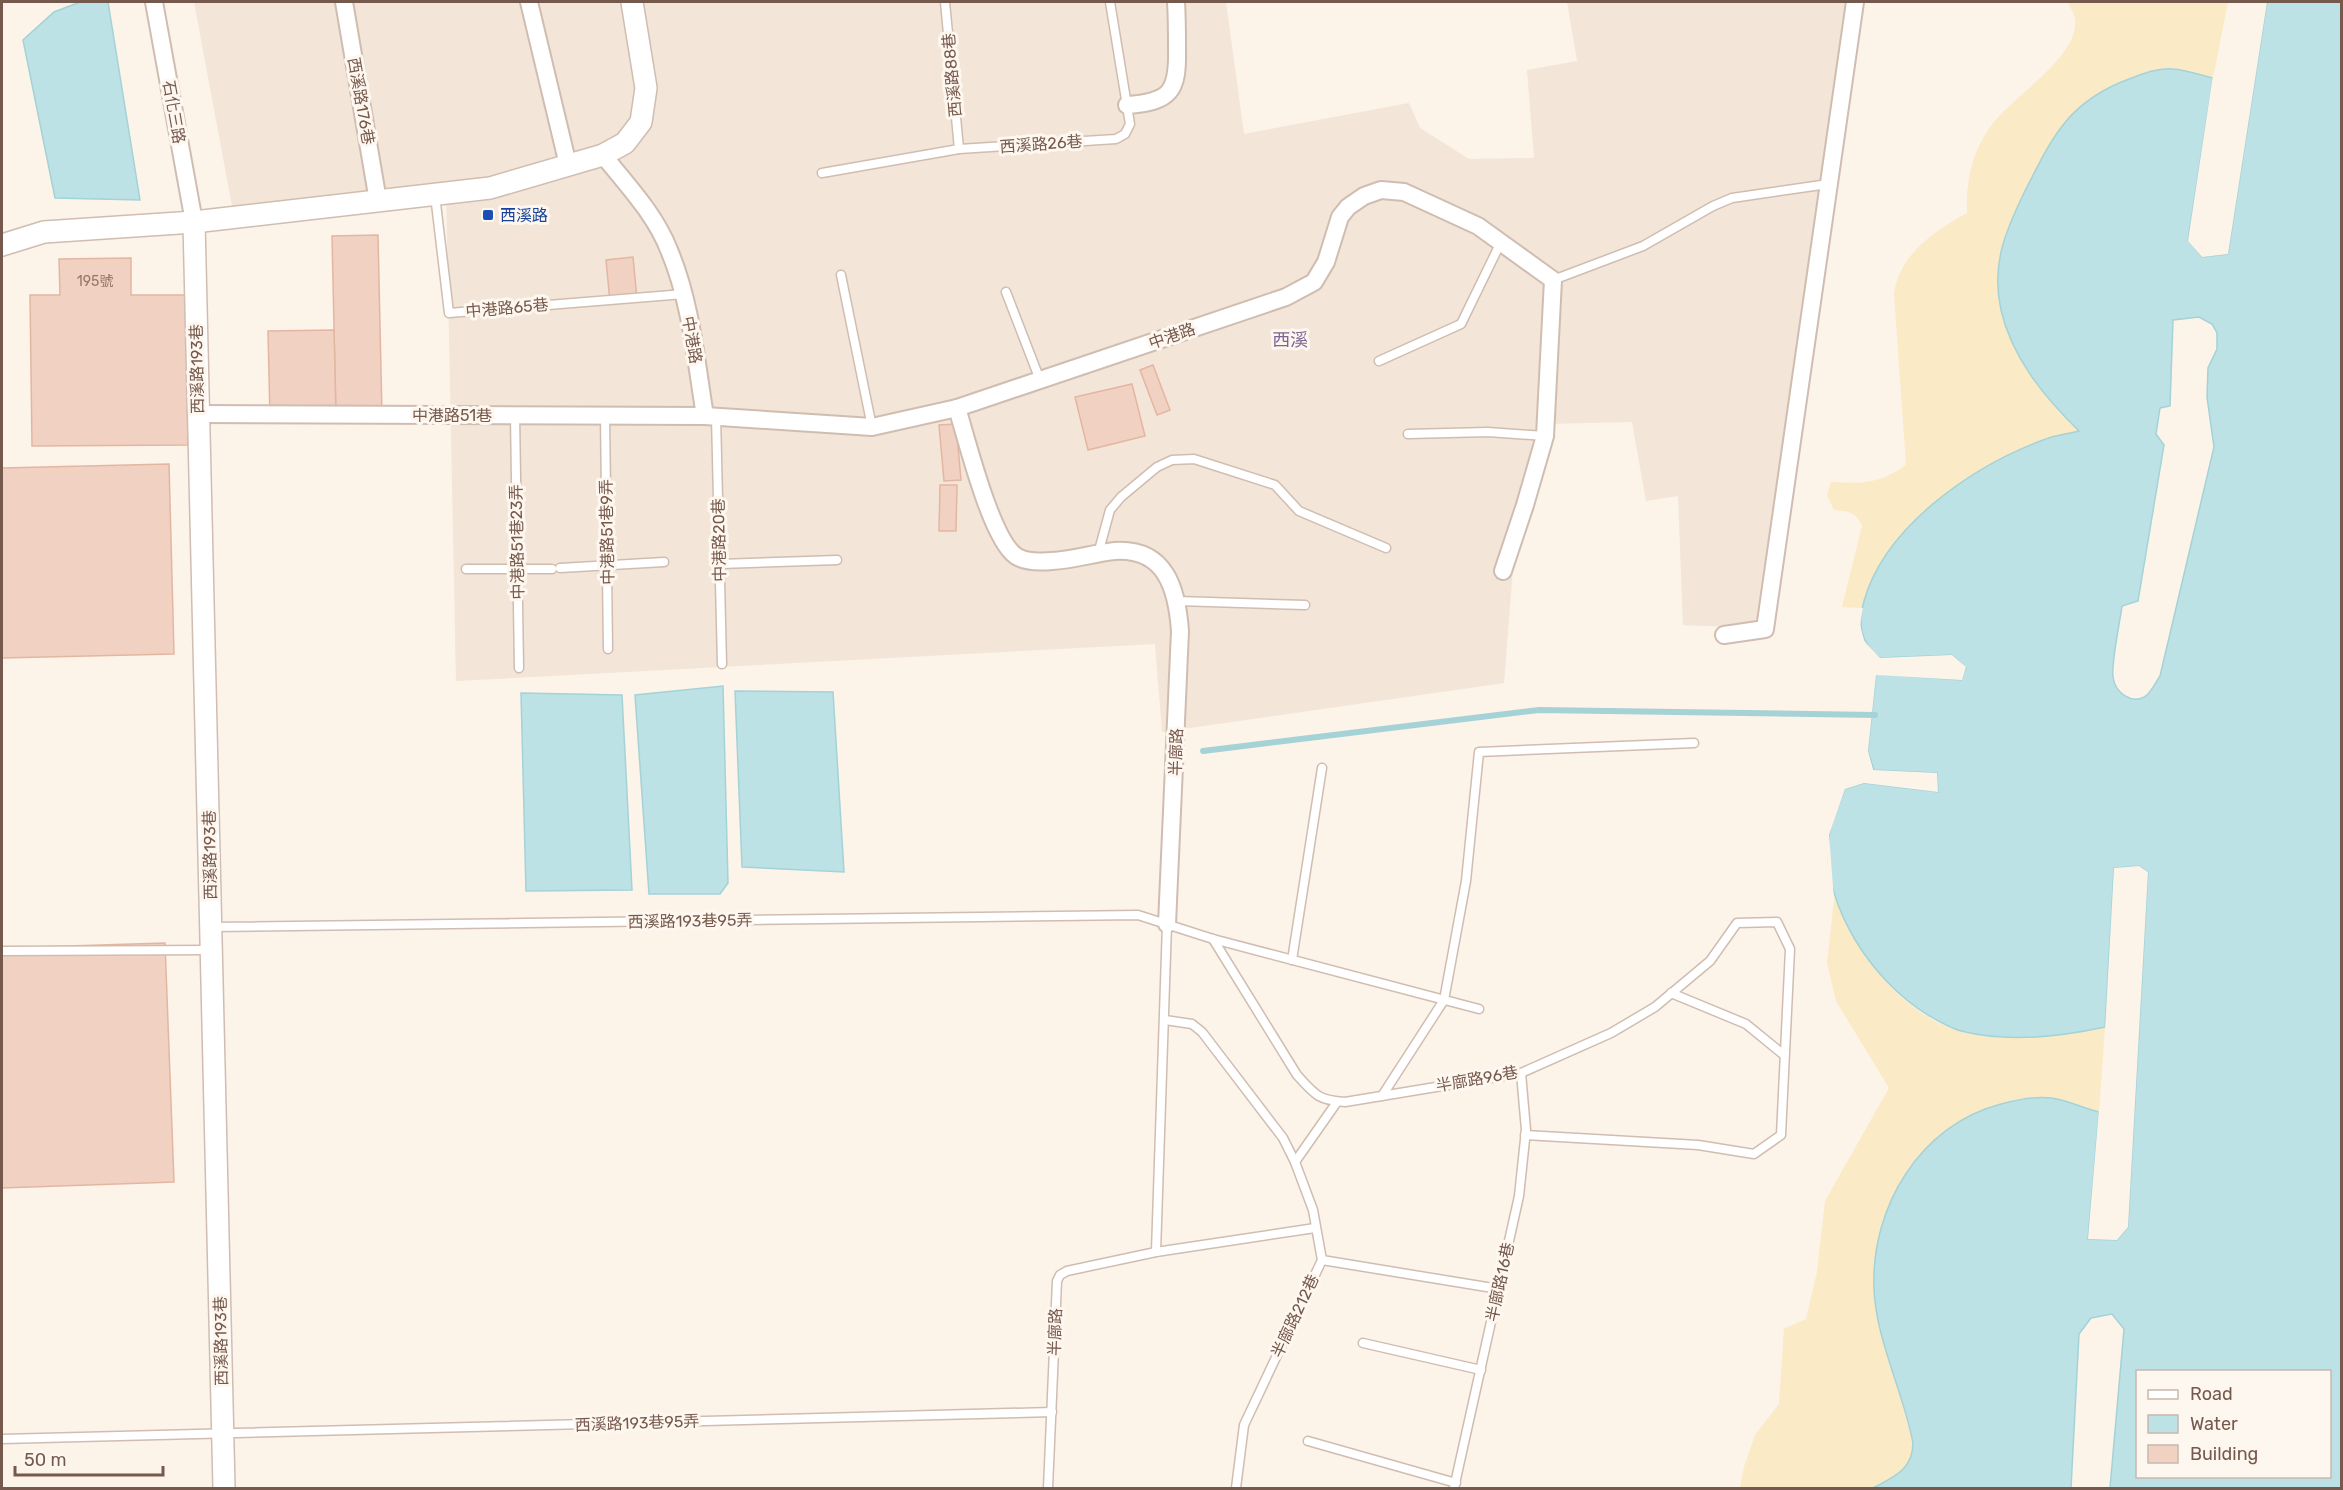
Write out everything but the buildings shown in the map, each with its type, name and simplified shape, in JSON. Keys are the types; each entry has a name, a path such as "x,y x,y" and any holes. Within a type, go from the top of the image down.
{"street":[{"name":"石化三路","path":"154,2 194,222"},
{"name":"西溪路176巷","path":"344,2 378,201"},
{"path":"529,2 568,165"},
{"path":"2,245 45,232 194,222 490,188 603,155 625,142 641,122 646,88 632,2"},
{"path":"1127,105 1147,104 1161,98 1170,91 1178,76 1176,2"},
{"path":"1724,635 1765,629 1855,2"},
{"name":"中港路","path":"603,155 643,205 669,248 684,294 711,416 872,427 957,408 1254,309 1314,282 1326,262 1340,217 1364,196 1382,190 1404,192 1478,226 1553,280"},
{"name":"西溪路193巷","path":"194,222 224,1488"},
{"path":"1503,571 1526,505 1545,436 1553,280"},
{"name":"半廍路","path":"957,408 992,516 1004,542 1016,556 1041,562 1115,551 1137,552 1153,558 1166,575 1178,601 1180,631 1167,924"},
{"name":"中港路51巷","path":"198,414 711,416"}],"lane":[{"name":"西溪路88巷","path":"945,2 959,149"},
{"name":"西溪路26巷","path":"822,173 959,149 1116,139 1125,134 1131,124 1110,2"},
{"path":"1553,280 1643,246 1713,206 1732,198 1828,184"},
{"name":"中港路65巷","path":"435,195 449,313 684,294"},
{"path":"1378,361 1461,324 1501,242"},
{"path":"842,275 872,427"},
{"path":"1006,292 1040,381"},
{"name":"中港路51巷23弄","path":"515,415 519,668"},
{"name":"中港路51巷9弄","path":"605,415 608,649"},
{"name":"中港路20巷","path":"711,416 720,564 722,664"},
{"path":"1408,434 1488,432 1545,436"},
{"path":"1098,554 1110,510 1121,497 1157,467 1172,460 1194,459 1275,485 1299,511 1386,548"},
{"path":"720,564 837,560"},
{"path":"466,569 556,568 664,562"},
{"path":"1178,601 1305,605"},
{"path":"1382,1096 1444,1000 1466,881 1479,752 1694,743"},
{"path":"1292,960 1322,768"},
{"name":"西溪路193巷95弄","path":"212,927 1138,915 1167,924"},
{"name":"半廍路96巷","path":"1337,1102 1521,1073 1611,1033 1655,1007 1710,961 1737,922 1777,922 1790,950 1784,1055"},
{"path":"1167,924 1213,939 1479,1009"},
{"name":"半廍路","path":"1156,1252 1167,924"},
{"path":"1213,939 1297,1075 1311,1091 1325,1101 1337,1102"},
{"path":"2,951 212,950"},
{"path":"1525,1135 1698,1145 1754,1154 1781,1135 1784,1055 1746,1024 1671,993"},
{"name":"半廍路212巷","path":"1165,1020 1192,1024 1202,1032 1283,1138 1295,1162 1313,1210 1322,1260 1244,1425 1236,1488"},
{"name":"半廍路16巷","path":"1455,1486 1519,1196 1525,1135 1521,1073"},
{"path":"1295,1162 1337,1102"},
{"name":"半廍路","path":"1048,1488 1057,1281 1060,1275 1066,1271 1156,1252 1315,1228"},
{"path":"1322,1260 1499,1289"},
{"path":"1363,1343 1481,1370"},
{"name":"西溪路193巷95弄","path":"2,1439 1052,1412"},
{"path":"1308,1441 1455,1486"}],"shaded area":[{"path":"194,2 1226,2 1244,134 1409,103 1420,128 1469,159 1534,158 1527,70 1577,61 1567,2 1855,2 1776,604 1754,628 1683,625 1678,496 1646,501 1632,422 1544,424 1518,504 1504,683 1162,732 1155,644 456,681 446,186 232,206"}],"sand":[{"path":"2068,2 2228,2 2213,78 2171,68 2120,82 2089,100 2008,226 1999,255 1998,291 2029,373 2060,413 2080,431 2053,436 2037,442 1949,494 1912,524 1896,542 1882,562 1871,584 1863,608 1842,607 1862,526 1851,513 1834,510 1827,495 1831,482 1852,483 1879,479 1906,465 1894,294 1897,280 1903,267 1920,246 1942,228 1967,213 1969,178 1984,136 2001,115 2056,62 2067,48 2074,33 2075,19"},
{"path":"1835,891 1853,935 1880,976 1916,1009 1937,1022 1976,1035 2013,1038 2051,1036 2105,1027 2099,1112 2062,1100 2042,1097 2018,1099 1994,1105 1973,1114 1945,1131 1921,1152 1902,1178 1888,1212 1877,1261 1875,1288 1876,1309 1913,1443 1911,1459 1903,1471 1873,1488 1740,1488 1744,1467 1755,1435 1779,1404 1784,1329 1806,1319 1817,1272 1825,1201 1889,1088 1836,1001 1827,963"}],"water":[{"path":"80,2 108,2 140,200 55,198 23,40 54,12"},
{"path":"2267,2 2341,2 2341,1488 2110,1488 2124,1329 2112,1314 2091,1318 2079,1334 2071,1488 1873,1488 1901,1472 1910,1460 1912,1452 1913,1443 1909,1424 1879,1326 1874,1288 1875,1258 1881,1228 1892,1200 1906,1174 1924,1150 1947,1130 1972,1115 2013,1101 2051,1098 2099,1112 2088,1239 2117,1240 2128,1227 2148,872 2139,866 2114,868 2105,1027 2070,1034 2033,1037 1979,1035 1957,1030 1936,1020 1907,1000 1888,982 1854,939 1842,914 1833,889 1829,863 1830,831 1845,789 1864,783 1938,792 1937,773 1874,770 1868,751 1876,674 1961,680 1966,668 1952,655 1880,658 1868,646 1862,632 1861,618 1864,601 1875,574 1891,548 1911,524 1935,502 1988,466 2016,451 2048,438 2079,431 2042,391 2013,345 2001,310 1998,278 2006,235 2034,173 2064,124 2090,99 2108,88 2156,70 2188,71 2213,78 2188,240 2202,257 2228,254","holes":["2199,317 2212,324 2217,333 2217,349 2208,368 2207,397 2214,447 2160,676 2147,695 2142,698 2131,698 2121,693 2114,683 2113,662 2122,606 2138,601 2164,445 2156,434 2160,408 2170,406 2173,320"]},
{"path":"723,686 728,883 720,894 649,894 635,695"},
{"path":"735,691 833,692 844,872 742,867"},
{"path":"521,693 622,695 632,890 526,891"}],"pier":[{"path":"2264,2 2267,2 2228,254 2202,257 2188,241 2213,75 2216,78 2192,240 2204,254 2225,251"},
{"path":"1860,608 1863,608 1860,625 1864,641 1880,658 1952,655 1966,667 1962,680 1876,675 1868,751 1873,770 1937,773 1938,792 1864,783 1845,789 1829,835 1834,899 1828,873 1826,835 1843,787 1864,780 1934,789 1934,776 1871,772 1865,751 1874,673 1877,671 1960,677 1962,668 1951,658 1879,661 1866,649 1858,634"},
{"path":"2139,866 2148,872 2128,1227 2117,1240 2088,1239 2099,1109 2102,1113 2091,1236 2116,1237 2125,1226 2145,874 2138,869 2117,871 2108,1027 2105,1030 2114,868"}],"waterway":[{"path":"1203,751 1539,710 1875,715"}],"place":[{"name":"西溪路","path":"488,215"}],"district":[{"name":"西溪","path":"1290,340"}]}
